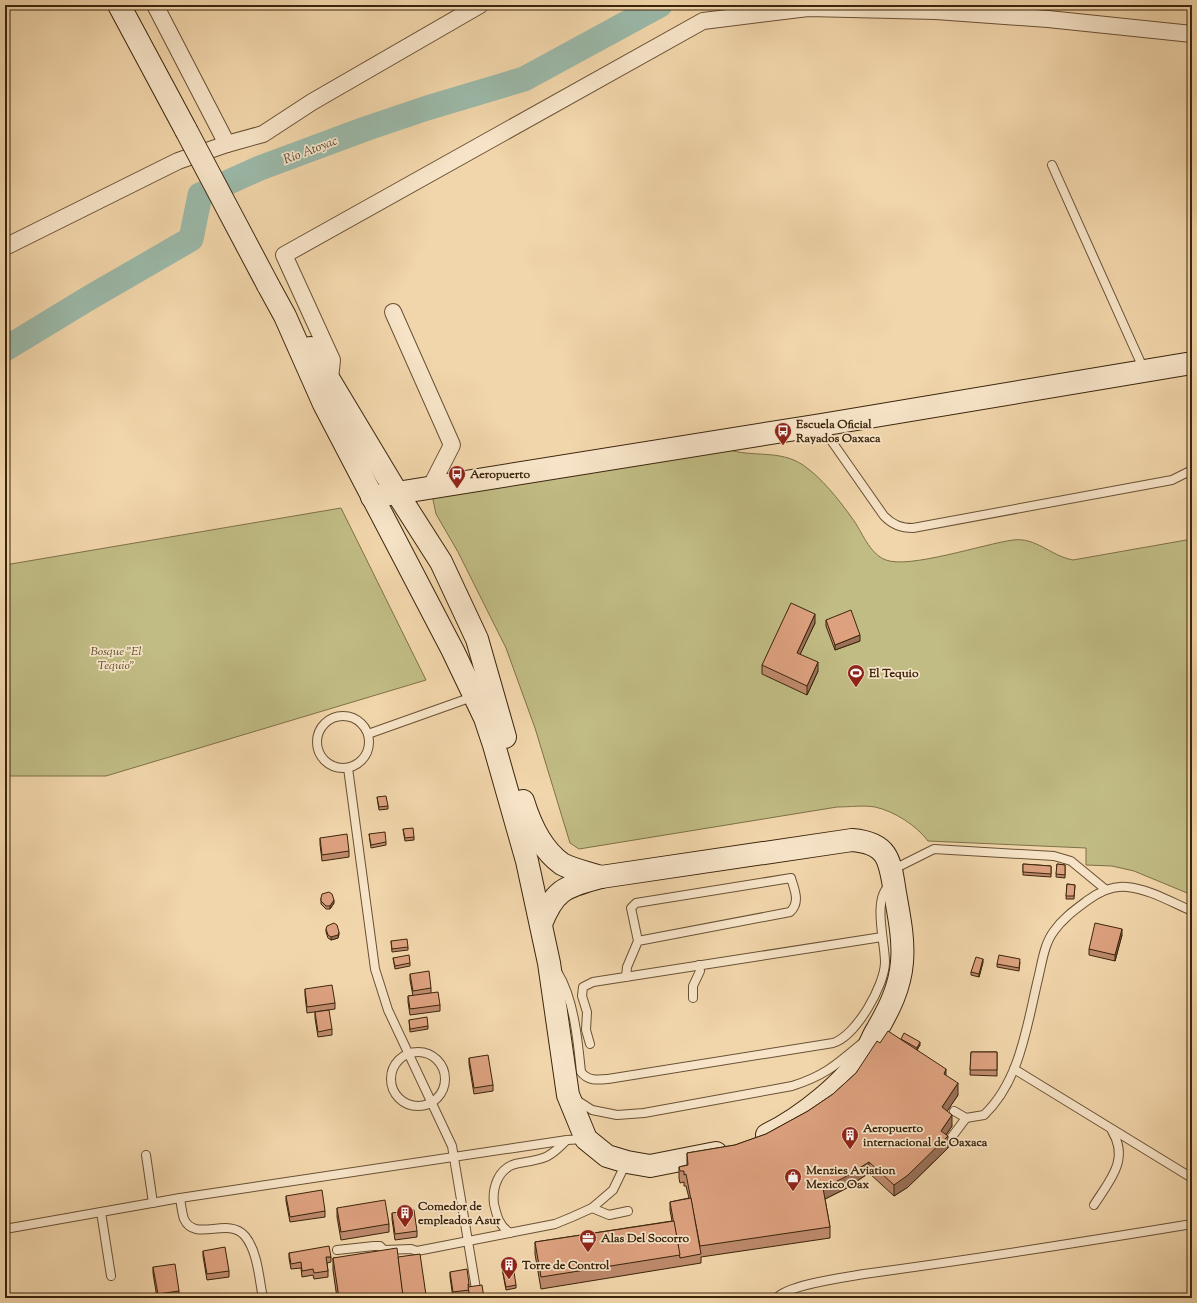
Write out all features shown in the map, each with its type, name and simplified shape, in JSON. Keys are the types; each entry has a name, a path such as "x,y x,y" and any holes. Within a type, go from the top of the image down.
{"street":[{"path":"119,5 285,316 324,404 475,696 494,745 527,860 549,963 568,1095 576,1139 607,1156 627,1162 650,1166 716,1153 741,1145 777,1130 820,1100 854,1066 867,1049 894,998 902,963 901,932 893,877 880,847 867,841 852,840 601,877 568,886 552,902 541,924"},
{"path":"155,5 227,144"},
{"path":"5,247 178,161 227,144 263,134 312,102 480,5"},
{"path":"330,379 332,360 284,255 703,21 808,8 936,11 1048,18 1192,34"},
{"path":"393,312 452,445 430,488"},
{"path":"285,316 306,342 330,379 397,493 441,562 477,639 520,791 529,819 536,832 548,851 563,864 601,877"},
{"path":"372,497 821,425 1192,363"}],"lane":[{"path":"1052,165 1144,371"},
{"path":"821,425 884,516 890,522 904,528 913,528 1172,480 1192,470"},
{"path":"368,734 475,696"},
{"path":"338,715 356,719 363,725 368,734 368,751 356,765 348,768 334,767 322,759 318,751 316,742 322,724 338,715"},
{"path":"348,768 375,969 388,1010 452,1146 476,1289"},
{"path":"549,963 564,984 568,997 574,1024 581,1072 584,1076 597,1080 841,1041 849,1034 875,995 885,962 882,937 882,897 885,889 893,877 934,849 1054,856 1070,861 1105,889"},
{"path":"626,977 627,967 638,941 631,908 636,903 791,878 797,898 795,906 790,912 638,941"},
{"path":"954,1111 966,1118 984,1115 1004,1089 1014,1069 1025,1037 1043,955 1048,941 1062,921 1081,905 1105,889 1125,886 1138,889 1192,911"},
{"path":"590,1044 586,1030 587,1012 582,996 583,986 592,982 882,937"},
{"path":"692,998 693,986 700,971 699,966"},
{"path":"568,1095 592,1110 617,1115 644,1113 792,1086 828,1072 876,1031"},
{"path":"417,1051 427,1052 437,1058 443,1067 446,1077 445,1088 439,1097 432,1103 422,1106 412,1106 403,1102 396,1095 392,1086 391,1077 393,1068 398,1059 408,1053 417,1051"},
{"path":"1014,1069 1192,1178"},
{"path":"951,1138 966,1118"},
{"path":"1094,1206 1116,1168 1119,1159 1120,1147 1111,1129"},
{"path":"5,1229 153,1202 576,1139"},
{"path":"510,1233 501,1226 497,1217 494,1191 499,1175 513,1164 542,1158 553,1154 576,1139"},
{"path":"146,1155 153,1202"},
{"path":"337,1250 380,1246 384,1250 411,1249 417,1251 555,1224 592,1208 613,1190 627,1162"},
{"path":"180,1198 185,1220 191,1228 199,1230 229,1227 245,1236 253,1250 263,1298"},
{"path":"592,1208 609,1215 628,1211"},
{"path":"101,1212 111,1276"},
{"path":"777,1298 780,1295 799,1287 835,1279 1040,1249 1192,1224"}],"green space":[{"name":"El Tequio","path":"727,449 736,452 785,457 803,465 817,476 842,504 856,523 870,548 886,560 897,562 929,559 1000,542 1021,540 1029,541 1058,555 1073,560 1192,539 1192,895 1134,871 1112,866 1086,865 1086,848 928,841 918,830 904,820 890,812 870,806 837,807 579,849 570,843 535,728 506,648 458,552 436,514 432,495"},
{"name":"Bosque \"El Tequio\"","path":"341,508 426,680 106,776 5,776 5,565"}],"building":[{"path":"791,603 815,614 797,653 818,662 807,686 762,665"},
{"path":"851,610 860,635 835,645 826,620"},
{"path":"386,796 388,806 379,807 377,797"},
{"path":"413,828 414,837 405,838 403,829"},
{"path":"385,832 386,842 371,845 369,834"},
{"path":"347,834 349,851 322,855 320,838"},
{"path":"1023,864 1051,866 1051,874 1023,872"},
{"path":"1057,864 1065,865 1065,875 1056,874"},
{"path":"1067,884 1075,885 1074,896 1066,896"},
{"path":"329,892 332,894 334,900 330,906 326,906 321,901 321,898 322,894"},
{"path":"334,923 337,925 339,932 338,935 331,937 328,935 326,929 327,926"},
{"path":"1095,923 1122,929 1115,955 1089,949"},
{"path":"407,939 408,947 392,949 391,941"},
{"path":"409,955 410,963 395,966 393,958"},
{"path":"999,955 1020,959 1019,968 997,964"},
{"path":"976,957 983,959 979,974 971,972"},
{"path":"429,971 431,988 413,991 410,974"},
{"path":"332,985 335,1003 307,1007 305,989"},
{"path":"438,992 440,1005 410,1009 408,996"},
{"path":"329,1010 332,1029 318,1032 315,1012"},
{"path":"427,1017 428,1026 410,1029 409,1020"},
{"name":"Aeropuerto internacional de Oaxaca","path":"888,1031 946,1069 944,1074 958,1083 942,1107 952,1115 941,1131 948,1136 908,1175 894,1185 869,1162 845,1177 823,1188 830,1227 700,1246 686,1174 684,1175 684,1171 680,1171 679,1167 688,1165 687,1153 735,1145 766,1134 808,1111 833,1094 856,1073 877,1041 880,1043"},
{"path":"904,1033 920,1042 917,1048 901,1039"},
{"path":"971,1052 997,1052 997,1070 970,1070"},
{"path":"488,1055 493,1085 474,1088 469,1058"},
{"path":"322,1190 325,1211 290,1217 286,1196"},
{"path":"691,1198 701,1254 680,1258 670,1202"},
{"path":"385,1200 389,1224 341,1232 337,1208"},
{"name":"Comedor de empleados Asur","path":"414,1210 417,1231 395,1234 392,1213"},
{"path":"674,1221 680,1255 541,1277 535,1242"},
{"path":"329,1246 331,1257 326,1257 328,1271 314,1273 313,1269 302,1271 301,1262 291,1264 289,1253"},
{"path":"225,1247 229,1271 207,1274 203,1251"},
{"path":"397,1248 403,1293 376,1298 339,1298 333,1258"},
{"path":"420,1254 426,1295 406,1298 403,1296 398,1257"},
{"path":"175,1264 179,1291 158,1294 153,1267"},
{"name":"Torre de Control","path":"513,1266 516,1285 506,1287 502,1268"},
{"path":"467,1269 469,1290 453,1292 450,1272"},
{"path":"482,1285 484,1298 470,1298 468,1287"}],"waterway":[{"name":"Río Atoyac","path":"5,349 191,239 200,195 260,168 365,129 427,108 524,79 660,5"}],"place":[{"name":"Escuela Oficial Rayados Oaxaca","path":"783,446"},
{"name":"Aeropuerto","path":"457,489"},
{"name":"El Tequio","path":"856,688"},
{"name":"Aeropuerto internacional de Oaxaca","path":"850,1150"},
{"name":"Menzies Aviation Mexico Oax","path":"793,1192"},
{"name":"Comedor de empleados Asur","path":"405,1228"},
{"name":"Alas Del Socorro","path":"588,1253"},
{"name":"Torre de Control","path":"509,1280"}]}
